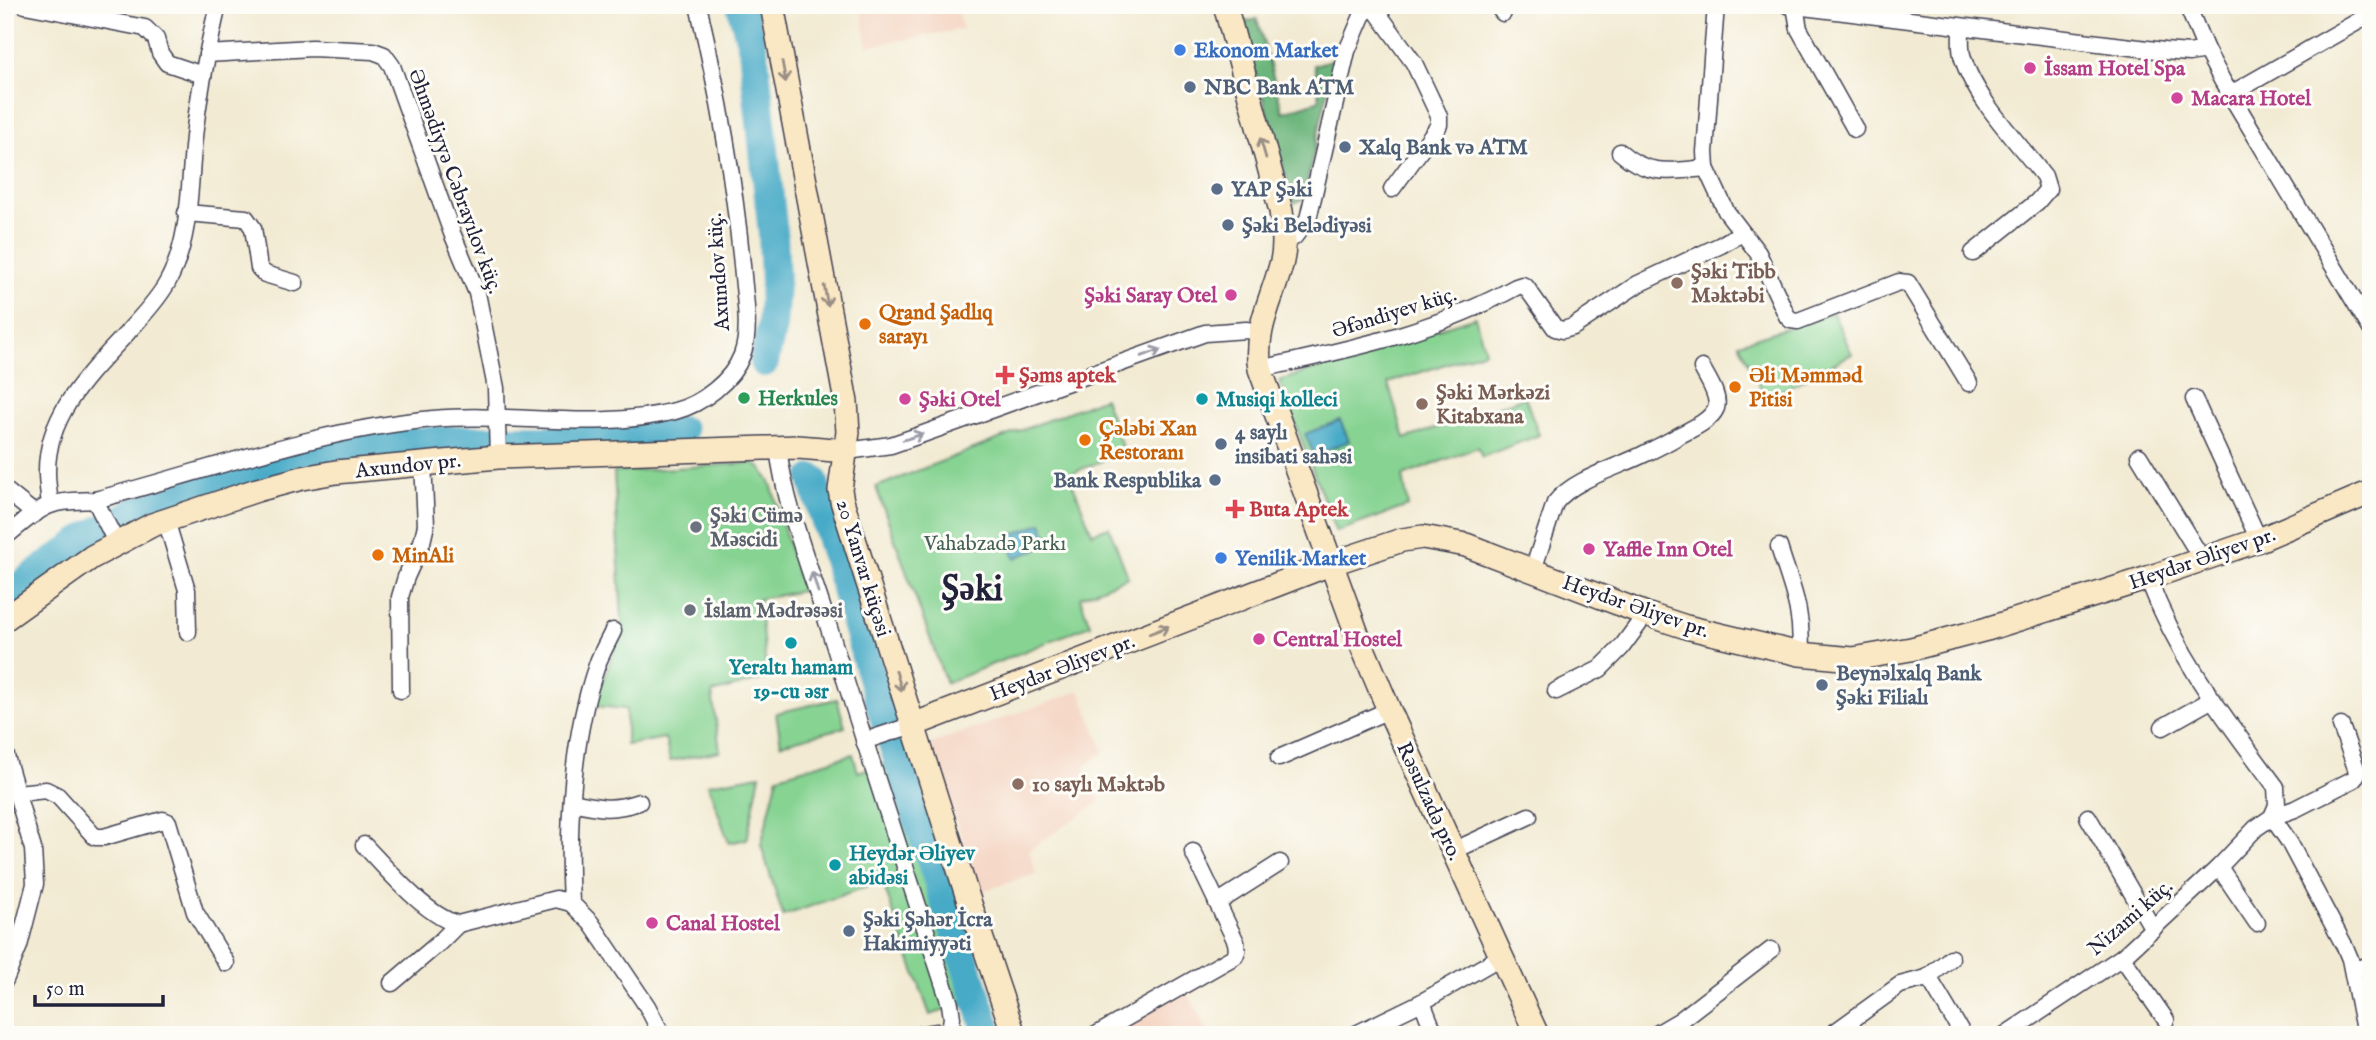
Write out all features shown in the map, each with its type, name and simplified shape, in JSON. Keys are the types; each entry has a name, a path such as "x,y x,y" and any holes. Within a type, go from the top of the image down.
{"main road":[{"name":"20 Yanvar küçəsi","path":"772,5 846,402 847,451 840,490 842,501 906,727 1014,1035"},
{"name":"Rəsulzadə pro.","path":"1225,5 1281,211 1284,242 1282,261 1259,332 1257,354 1260,369 1357,634 1537,1035"},
{"name":"Axundov pr.","path":"5,619 115,541 166,520 302,478 498,454 778,448 847,451"},
{"name":"Heydər Əliyev pr.","path":"906,727 1330,564 1402,540 1423,537 1466,545 1686,627 1800,654 1853,659 1911,649 1987,629 2148,578 2259,540 2371,492"}],"street":[{"path":"25,5 145,28 156,39 160,53 167,63 203,75"},
{"path":"5,537 50,505 47,473 55,428 71,396 147,311 167,284 180,254 195,122 218,5"},
{"name":"Axundov küç.","path":"50,505 66,501 98,507 327,435 412,421 497,423 650,416 691,406 711,394 741,356 746,326 740,249 711,61 698,5"},
{"path":"1284,242 1294,237 1308,219 1347,51 1362,16 1372,5 1414,63 1439,117 1438,125 1392,188"},
{"path":"1716,5 1706,168 1726,211 1758,253 1787,316 1798,321 1899,282 1908,283 1969,383"},
{"path":"1787,5 2164,51 2189,53 2206,50"},
{"path":"2188,5 2206,50 2371,329"},
{"path":"1795,6 1799,29 1855,129"},
{"path":"2231,94 2371,14"},
{"path":"1961,28 1962,52 1970,78 2044,176 2048,189 2037,202 1973,253"},
{"name":"Əhmədiyyə Cəbrayılov küç.","path":"207,54 312,48 373,51 384,55 392,66 452,233 477,293 493,364 497,423"},
{"path":"1620,152 1640,167 1662,172 1706,168"},
{"path":"186,213 246,218 253,228 259,268 265,274 295,283"},
{"name":"Əfəndiyev küç.","path":"1260,369 1372,344 1438,324 1522,285 1555,328 1563,330 1573,327 1637,285 1741,233"},
{"path":"847,451 879,447 923,434 1205,333 1246,330 1259,332"},
{"path":"1533,570 1555,503 1561,494 1572,486 1645,454 1690,430 1711,415 1717,406 1716,398 1702,368"},
{"path":"2194,399 2259,540"},
{"path":"497,423 498,454"},
{"path":"778,448 782,475 871,739 950,1004 952,1018 948,1035 936,1032 918,1035"},
{"path":"2139,456 2203,559"},
{"path":"401,690 400,597 426,525 423,462"},
{"path":"5,490 34,514"},
{"path":"98,507 115,541"},
{"path":"166,520 187,590 188,632"},
{"path":"1779,547 1800,614 1800,654"},
{"path":"2148,578 2162,614 2185,659 2211,700 2276,787 2277,805 2272,817 2288,840 2345,947 2353,970 2365,1035"},
{"path":"1556,691 1600,669 1621,648 1646,614"},
{"path":"571,903 568,858 575,760 597,664 613,631"},
{"path":"2163,727 2211,700"},
{"path":"1279,758 1389,710"},
{"name":"Nizami küç.","path":"2005,1035 2122,957 2219,867 2244,840 2272,817 2295,809 2354,779 2356,768 2341,726"},
{"path":"871,739 906,727"},
{"path":"5,753 33,849 35,884 19,946 5,980"},
{"path":"17,793 46,790 58,796 95,837 104,837 163,820 168,822 195,912 226,963"},
{"path":"572,802 604,809 621,808 639,802"},
{"path":"1453,850 1529,816"},
{"path":"2088,817 2153,929"},
{"path":"364,845 406,888 445,921 458,924 556,899 571,903 598,933 647,1006 662,1035"},
{"path":"1096,1035 1235,956 1236,942 1193,852"},
{"path":"1217,903 1280,863"},
{"path":"2219,867 2258,923"},
{"path":"392,984 458,924"},
{"path":"1655,1035 1683,1028 1771,950"},
{"path":"1354,1035 1422,1002 1502,956"},
{"path":"2122,957 2166,1020"},
{"path":"1831,1035 1900,985 1927,978 1951,958"},
{"path":"2353,970 2371,965"},
{"path":"1927,978 1963,1035"},
{"path":"1422,1002 1435,1035"}],"shaded area":[{"path":"860,5 955,5 963,29 868,46"},
{"name":"10 saylı Məktəb","path":"1080,691 1104,752 1084,767 1100,801 1029,850 1036,874 980,892 931,744"},
{"path":"1186,990 1210,1035 1127,1035 1124,1026"}],"green space":[{"path":"1257,19 1283,112 1320,100 1314,65 1335,59 1303,199 1294,203 1241,23"},
{"path":"1833,313 1852,354 1766,399 1739,343"},
{"path":"1475,317 1485,351 1388,383 1405,439 1525,397 1539,435 1482,457 1478,447 1403,476 1408,506 1336,532 1279,381"},
{"name":"Vahabzadə Parkı","path":"1104,398 1124,452 1069,474 1092,533 1109,527 1128,577 1080,597 1090,625 946,683 876,487"},
{"path":"753,463 762,469 771,484 802,591 759,599 767,678 712,693 720,751 670,761 665,738 626,745 626,709 594,706 622,622 614,472"},
{"path":"837,699 845,727 781,744 776,713"},
{"path":"853,754 858,772 895,760 972,1002 930,1015 882,881 783,916 761,845 778,776"},
{"path":"760,775 747,839 729,843 708,784"}],"water":[{"path":"1340,420 1349,441 1314,455 1305,434"},
{"path":"1042,523 1051,544 1015,558 1007,537"}],"waterway":[{"path":"741,5 753,49 773,234 775,284 772,326 764,362"},
{"path":"5,597 88,537 135,512 265,468 366,445 459,440 625,440 682,431"},
{"path":"813,479 881,707 989,1035"}],"place":[{"name":"Ekonom Market","path":"1180,50"},
{"name":"İssam Hotel Spa","path":"2030,68"},
{"name":"NBC Bank ATM","path":"1190,87"},
{"name":"Macara Hotel","path":"2177,98"},
{"name":"Xalq Bank və ATM","path":"1345,147"},
{"name":"YAP Şəki","path":"1217,189"},
{"name":"Şəki Belədiyəsi","path":"1228,225"},
{"name":"Şəki Tibb Məktəbi","path":"1677,283"},
{"name":"Şəki Saray Otel","path":"1231,295"},
{"name":"Qrand Şadlıq sarayı","path":"865,324"},
{"name":"Şəms aptek","path":"1005,375"},
{"name":"Əli Məmməd Pitisi","path":"1735,387"},
{"name":"Herkules","path":"744,398"},
{"name":"Şəki Otel","path":"905,399"},
{"name":"Musiqi kolleci","path":"1202,399"},
{"name":"Şəki Mərkəzi Kitabxana","path":"1422,404"},
{"name":"Çələbi Xan Restoranı","path":"1085,440"},
{"name":"4 saylı insibati sahəsi","path":"1221,444"},
{"name":"Bank Respublika","path":"1215,480"},
{"name":"Buta Aptek","path":"1235,509"},
{"name":"Şəki Cümə Məscidi","path":"696,527"},
{"name":"Yaffle Inn Otel","path":"1589,549"},
{"name":"MinAli","path":"378,555"},
{"name":"Yenilik Market","path":"1221,558"},
{"name":"İslam Mədrəsəsi","path":"690,610"},
{"name":"Central Hostel","path":"1259,639"},
{"name":"Yeraltı hamam 19-cu əsr","path":"791,643"},
{"name":"Beynəlxalq Bank Şəki Filialı","path":"1822,685"},
{"name":"10 saylı Məktəb","path":"1018,784"},
{"name":"Heydər Əliyev abidəsi","path":"835,865"},
{"name":"Canal Hostel","path":"652,923"},
{"name":"Şəki Şəhər İcra Hakimiyyəti","path":"849,931"}],"district":[{"name":"Şəki","path":"972,588"}]}
